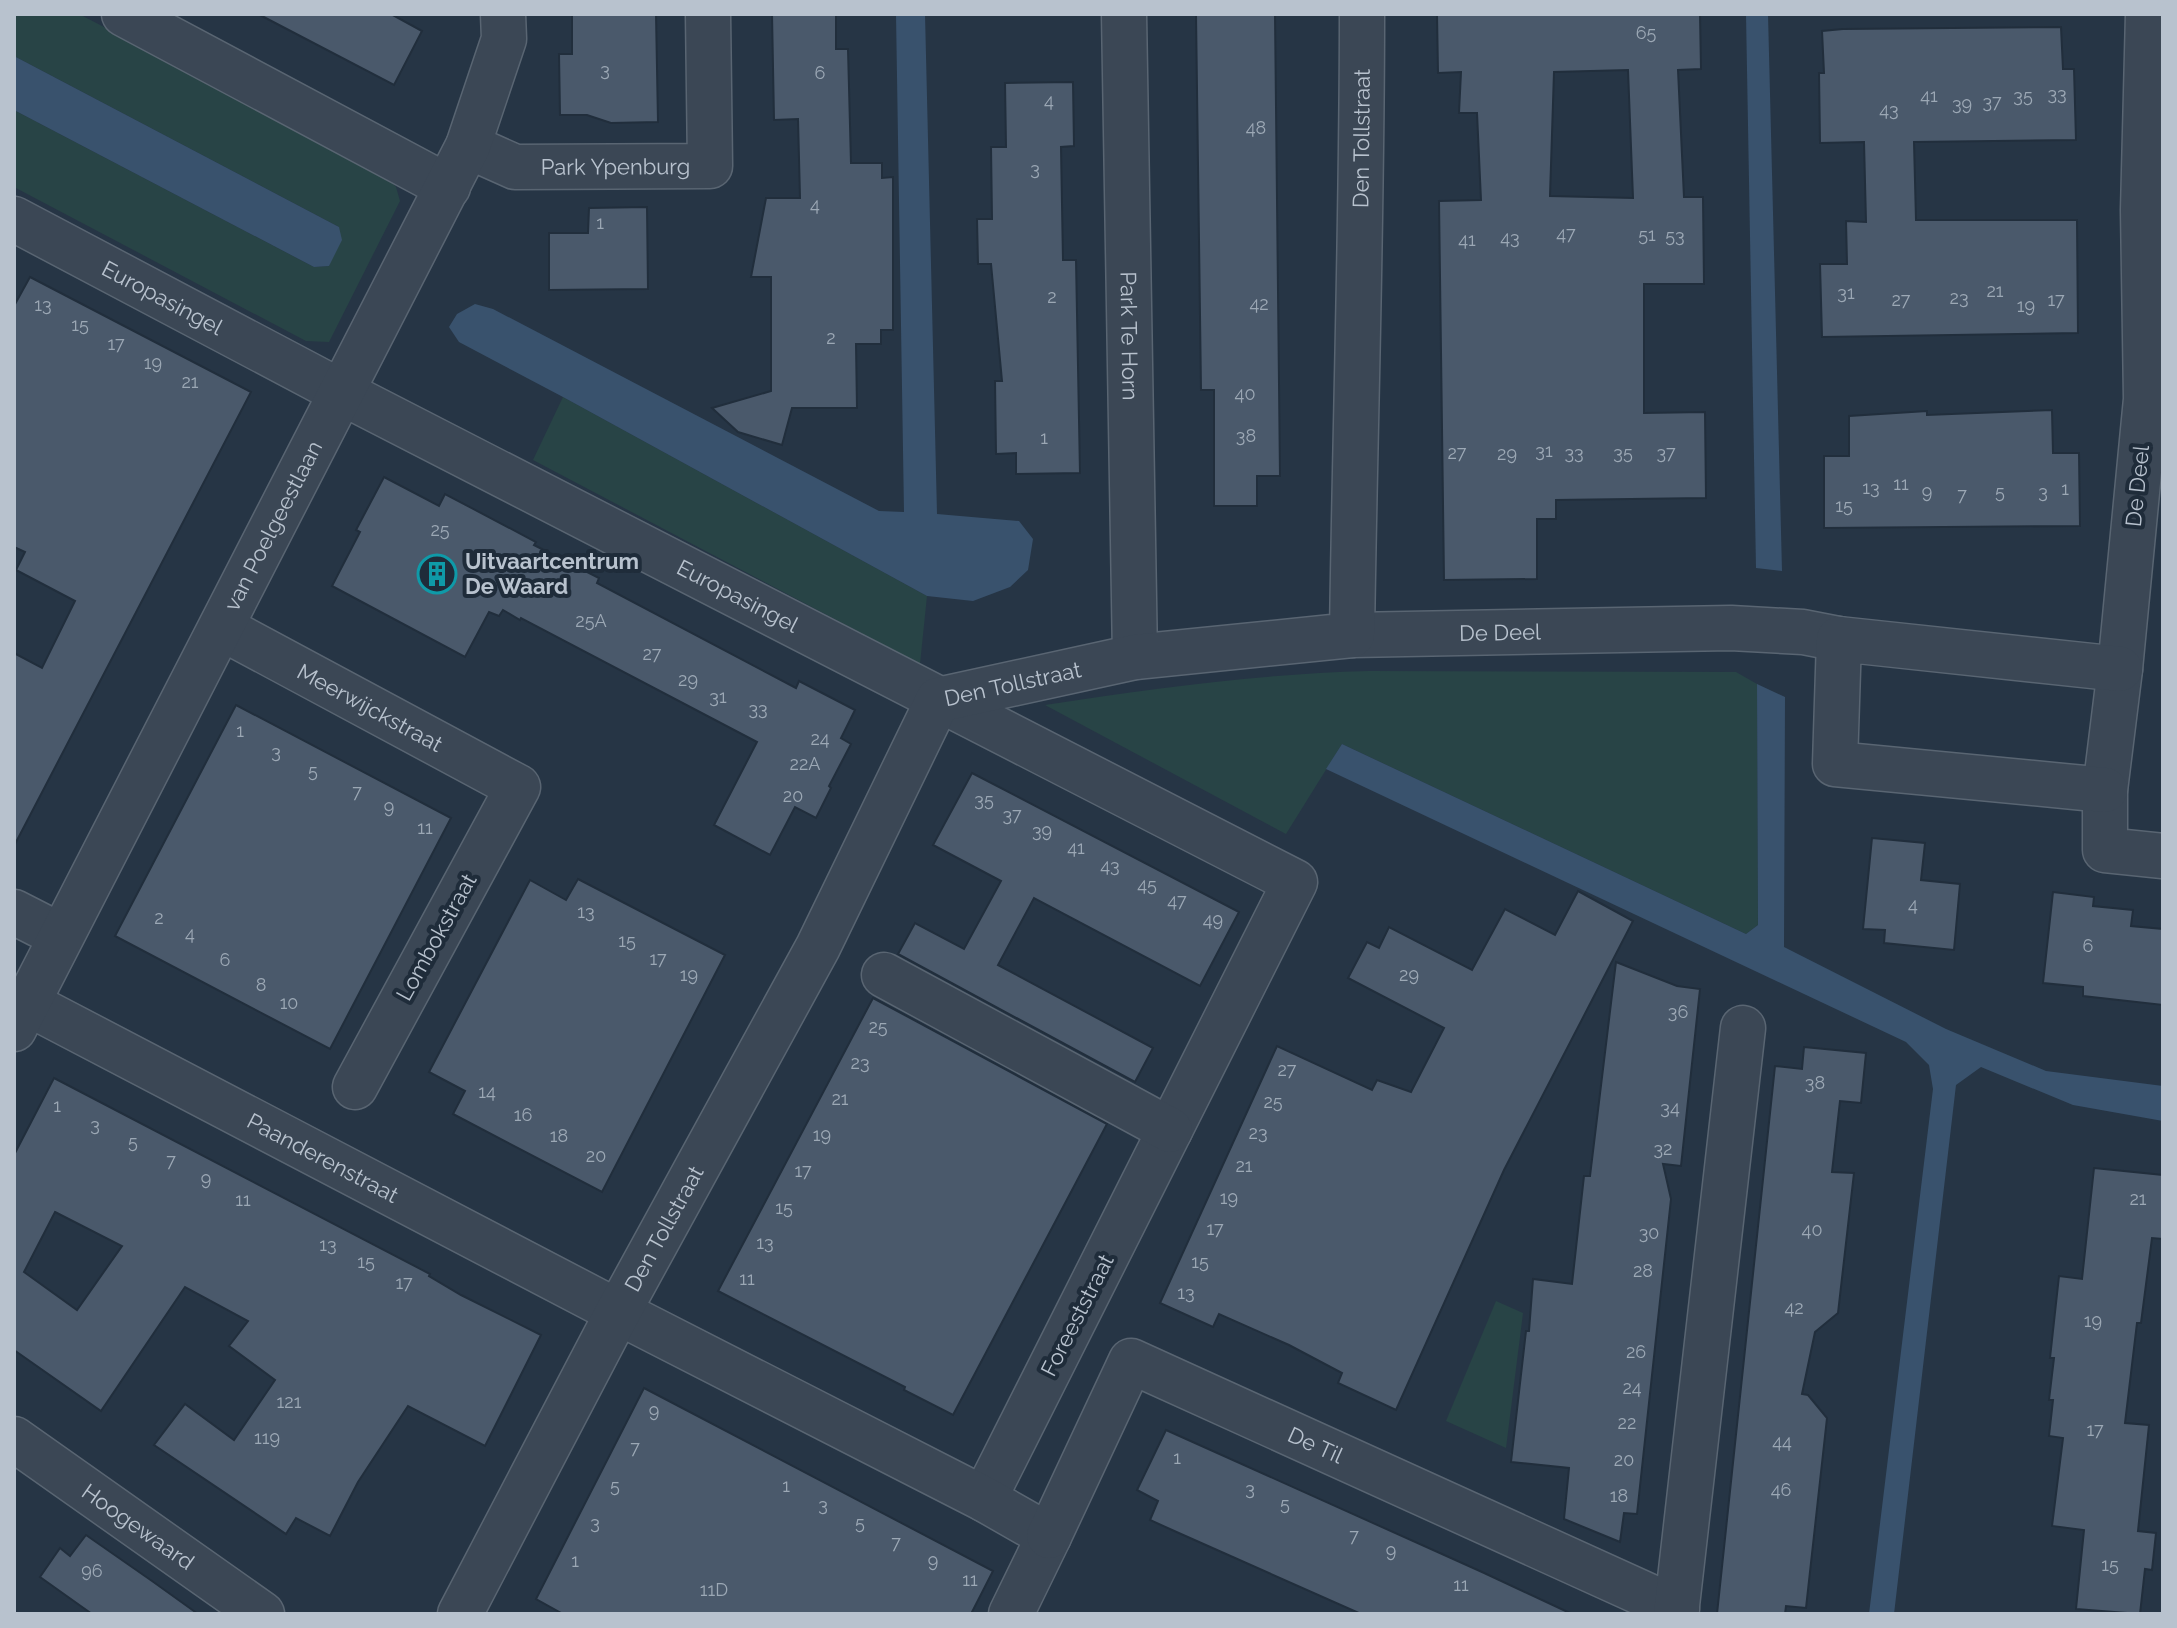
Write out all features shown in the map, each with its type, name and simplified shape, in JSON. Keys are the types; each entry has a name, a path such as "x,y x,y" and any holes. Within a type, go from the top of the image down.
{"street":[{"path":"124,14 448,187"},
{"name":"van Poelgeestlaan","path":"20,1016 468,146 504,39 503,14"},
{"name":"Park Ypenburg","path":"468,146 515,167 710,166 708,14"},
{"name":"Park Te Horn","path":"1124,14 1135,657"},
{"name":"Den Tollstraat","path":"460,1614 618,1312 818,947 938,700 1135,657 1352,635 1362,187 1362,14"},
{"name":"De Deel","path":"2148,14 2143,210 2146,399 2105,790 2105,850 2163,856"},
{"name":"Europasingel","path":"14,219 341,392 1295,882"},
{"name":"Meerwijckstraat","path":"222,628 518,787"},
{"name":"De Deel","path":"1352,635 1731,628 1803,632 1839,639 2120,669"},
{"path":"1839,639 1835,764 2105,790"},
{"name":"Lombokstraat","path":"355,1087 518,787"},
{"name":"Foreeststraat","path":"984,1499 1295,882"},
{"path":"14,912 61,936"},
{"path":"884,975 1170,1130"},
{"name":"Paanderenstraat","path":"20,1016 618,1312"},
{"name":"De Til","path":"1049,1536 1131,1361 1677,1611 1743,1028"},
{"path":"618,1312 984,1499 1049,1536 1011,1614"},
{"name":"Hoogewaard","path":"14,1439 262,1614"}],"green space":[{"path":"14,14 79,14 382,172 396,187 400,201 329,342 306,341 14,187 14,110 314,267 329,266 339,227 14,56"},
{"path":"563,397 927,596 920,664 533,460"},
{"path":"1369,671 1736,672 1757,684 1758,925 1746,934 1342,744 1286,834 1045,705 1207,683"},
{"path":"1496,1301 1523,1313 1506,1448 1446,1421"}],"water":[{"path":"896,14 925,14 937,514 1019,521 1033,539 1028,570 1010,587 973,601 927,596 459,342 449,327 457,314 475,304 493,309 879,511 904,512"},
{"path":"1746,14 1768,14 1782,571 1756,568"},
{"path":"14,56 339,227 342,240 329,266 314,267 14,110"},
{"path":"1757,684 1785,697 1784,947 1946,1029 2046,1071 2163,1086 2163,1121 2073,1105 1981,1067 1956,1085 1894,1614 1869,1614 1933,1089 1929,1065 1906,1042 1326,769 1342,744 1746,934 1758,925"}],"building":[{"path":"258,14 391,14 422,31 394,85"},
{"path":"572,14 656,14 658,122 611,123 587,115 560,115 559,54 572,54"},
{"path":"772,14 836,14 836,49 848,49 851,163 882,163 882,178 893,177 893,330 881,330 881,344 856,344 857,408 792,408 782,445 738,432 712,408 771,391 771,277 751,277 766,198 800,198 798,119 774,120"},
{"path":"1196,14 1275,14 1280,476 1257,476 1257,506 1214,506 1214,390 1201,390"},
{"path":"1437,14 1700,14 1701,69 1678,70 1684,197 1703,197 1704,284 1644,284 1644,413 1705,412 1706,498 1556,500 1556,519 1537,519 1537,579 1444,580 1439,201 1481,200 1477,113 1459,113 1461,72 1438,73","holes":["1628,70 1633,198 1550,196 1554,72"]},
{"path":"2061,27 2063,69 2074,69 2076,140 1914,142 1916,220 2077,220 2078,333 1822,337 1820,264 1847,264 1846,221 1866,222 1864,142 1820,143 1819,73 1824,73 1822,31"},
{"path":"1073,82 1074,146 1061,147 1063,260 1076,260 1080,473 1016,474 1016,453 996,454 995,381 1002,381 991,264 978,264 977,219 992,219 991,147 1006,147 1005,83"},
{"path":"647,207 648,289 549,290 549,233 588,233 589,208"},
{"path":"30,277 251,392 14,846 14,653 42,668 75,601 16,570 25,552 14,547 14,306"},
{"path":"2052,410 2053,453 2079,453 2080,526 1824,528 1824,456 1849,456 1849,416 1927,411 1927,415"},
{"path":"384,477 439,506 445,494 599,578 597,583 796,688 799,681 855,710 841,738 851,744 816,818 795,807 770,855 714,825 757,742 503,610 499,616 489,612 465,657 332,586 360,532 356,530"},
{"path":"236,705 451,818 330,1049 115,936"},
{"path":"972,773 1239,912 1200,986 1034,898 998,965 1153,1048 1135,1082 898,954 915,923 964,949 1001,881 933,845"},
{"path":"1872,838 1925,843 1921,880 1960,884 1954,950 1884,943 1885,930 1863,929"},
{"path":"578,879 725,955 602,1192 453,1114 465,1091 429,1072 530,880 566,900"},
{"path":"1578,891 1633,921 1504,1170 1396,1410 1338,1383 1342,1373 1289,1345 1219,1314 1213,1327 1160,1303 1277,1046 1372,1090 1377,1080 1411,1092 1444,1028 1348,978 1367,942 1379,948 1389,927 1472,970 1505,909 1555,935"},
{"path":"2053,892 2094,897 2093,906 2133,910 2131,926 2163,929 2163,1005 2083,996 2083,987 2043,983"},
{"path":"1616,962 1677,986 1700,989 1681,1166 1663,1164 1671,1199 1637,1514 1624,1513 1620,1542 1564,1519 1569,1468 1511,1462 1533,1279 1572,1284 1584,1176 1590,1176"},
{"path":"873,998 1107,1124 953,1415 718,1291"},
{"path":"1804,1047 1866,1053 1861,1103 1840,1101 1832,1172 1854,1173 1838,1313 1815,1332 1802,1394 1808,1395 1827,1418 1806,1608 1786,1606 1785,1614 1717,1614 1775,1066 1802,1069"},
{"path":"54,1078 541,1335 485,1446 408,1406 358,1482 330,1536 296,1518 286,1534 154,1445 185,1404 234,1440 275,1380 229,1346 248,1321 185,1287 101,1411 14,1350 14,1155","holes":["55,1212 122,1246 77,1310 24,1272"]},
{"path":"2094,1168 2163,1175 2163,1239 2152,1238 2141,1323 2137,1323 2125,1423 2149,1425 2138,1531 2156,1533 2152,1570 2145,1569 2140,1614 2076,1609 2084,1530 2052,1526 2063,1438 2049,1436 2054,1358 2050,1358 2059,1276 2082,1279"},
{"path":"644,1388 993,1571 971,1614 563,1614 536,1599"},
{"path":"1166,1430 1572,1614 1361,1614 1150,1520 1158,1501 1137,1490"},
{"path":"86,1535 198,1614 92,1614 40,1577 60,1548 70,1556"}],"place":[{"name":"Uitvaartcentrum De Waard","path":"437,574"}]}
